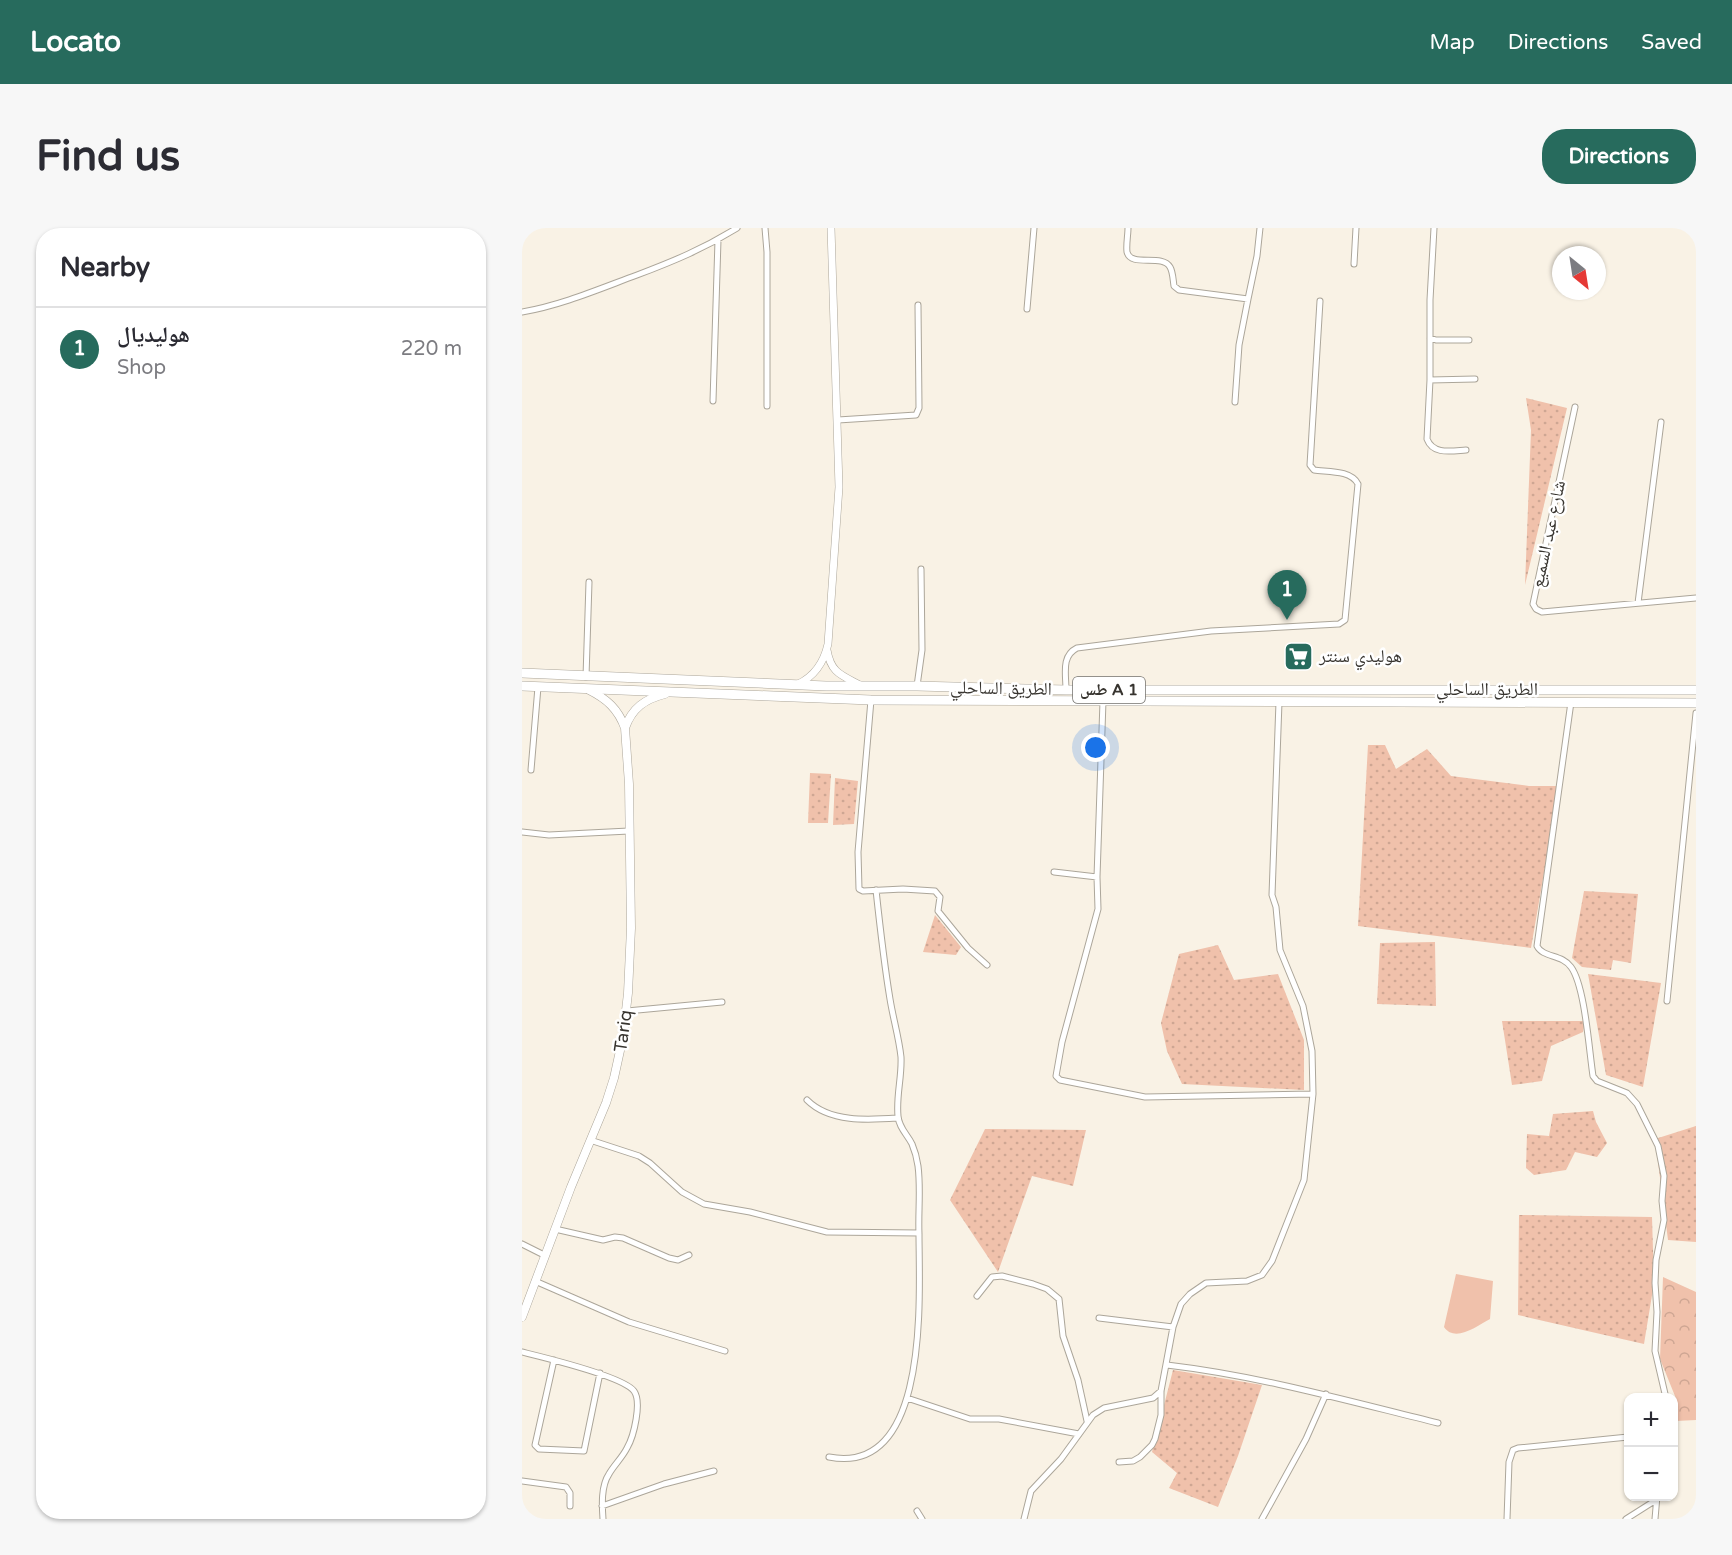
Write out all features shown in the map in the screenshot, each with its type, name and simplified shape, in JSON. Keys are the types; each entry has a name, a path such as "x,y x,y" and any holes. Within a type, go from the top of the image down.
{"highway":[{"name":"الطريق الساحلي","path":"522,673 796,685 1065,690 1696,690"},
{"name":"الطريق الساحلي","path":"522,686 871,700 1696,703"}],"main road":[{"path":"588,689 612,705 622,719 625,728"},
{"path":"625,728 638,706 651,697 669,693"},
{"name":"Tariq","path":"522,1317 525,1301 535,1281 614,1078 627,1011 631,928 629,783 625,728"}],"street":[{"path":"522,312 609,286 687,256 737,228"},
{"path":"765,228 767,406"},
{"path":"831,228 839,487 827,647 830,662 836,672 861,686"},
{"path":"1027,309 1034,228"},
{"path":"1128,228 1127,253 1129,257 1133,260 1166,263 1171,268 1174,286 1179,290 1248,299"},
{"path":"1235,402 1239,345 1257,256 1260,228"},
{"path":"1354,264 1356,228"},
{"path":"1434,228 1427,440 1430,446 1438,451 1466,450"},
{"path":"713,401 718,240"},
{"path":"1065,690 1066,659 1070,652 1077,648 1211,631 1339,624 1345,620 1358,484 1355,478 1349,475 1314,470 1310,465 1320,301"},
{"path":"838,420 916,415 919,408 918,305"},
{"path":"1430,338 1436,340 1469,339"},
{"path":"1430,380 1475,379"},
{"name":"شارع عبد السميع","path":"1575,407 1533,604 1536,609 1542,612 1696,598"},
{"path":"1638,603 1661,422"},
{"path":"917,686 922,651 921,569"},
{"path":"586,677 589,582"},
{"path":"796,685 809,678 817,670 827,647"},
{"path":"531,770 538,687"},
{"path":"871,700 858,852 858,885 861,890 921,889 939,894 938,911 968,948 987,965"},
{"path":"1103,700 1098,909 1062,1042 1057,1078 1145,1097 1313,1094"},
{"path":"1119,1462 1133,1461 1152,1445 1161,1415 1161,1391 1173,1327 1181,1304 1200,1286 1213,1282 1247,1281 1262,1275 1272,1261 1304,1180 1313,1094 1312,1051 1303,1006 1280,950 1276,907 1272,895 1279,702"},
{"path":"1571,702 1537,946 1543,953 1565,960 1578,980 1593,1076 1597,1082 1627,1093 1637,1104 1658,1146 1664,1176 1662,1201 1664,1220 1656,1260 1655,1351 1665,1393"},
{"path":"1667,1000 1696,714"},
{"path":"522,832 549,835 629,831"},
{"path":"1054,872 1097,877"},
{"path":"829,1457 845,1460 868,1453 890,1433 907,1398 915,1367 920,1319 918,1165 915,1151 901,1128 898,1118 897,1105 902,1072 901,1054 890,1000 876,890"},
{"path":"627,1011 722,1002"},
{"path":"807,1100 818,1110 841,1116 867,1119 898,1118"},
{"path":"590,1140 639,1156 682,1192 704,1204 739,1209 827,1232 919,1233"},
{"path":"555,1229 603,1240 623,1238 678,1260 689,1255"},
{"path":"522,1244 544,1255"},
{"path":"977,1296 992,1277 1002,1276 1047,1289 1055,1294 1059,1299 1063,1336 1078,1380 1087,1421"},
{"path":"535,1281 629,1322 725,1351"},
{"path":"1100,1318 1173,1327"},
{"path":"522,1352 600,1373 633,1389 638,1403 632,1438 624,1454 607,1477 602,1506 603,1519"},
{"path":"554,1360 535,1445 539,1449 584,1451 600,1373"},
{"path":"1167,1365 1222,1372 1326,1394 1438,1423"},
{"path":"1024,1519 1031,1491 1060,1459 1093,1415 1104,1408 1153,1398 1161,1391"},
{"path":"1262,1519 1306,1439 1326,1394"},
{"path":"907,1398 970,1419 999,1419 1079,1434"},
{"path":"1507,1519 1509,1462 1513,1450 1624,1437"},
{"path":"602,1506 664,1484 714,1471"},
{"path":"522,1481 566,1487 570,1492 570,1506"},
{"path":"1626,1519 1652,1501"},
{"path":"1655,1519 1656,1501"},
{"path":"917,1511 922,1519"}],"green space":[{"path":"1526,398 1567,408 1525,585 1531,430"},
{"path":"1368,745 1385,745 1396,769 1427,749 1451,776 1529,786 1559,786 1531,948 1358,926"},
{"path":"810,773 831,774 828,823 808,823"},
{"path":"835,778 858,781 854,824 833,825"},
{"path":"1584,891 1638,894 1631,963 1613,960 1611,970 1582,967 1572,958"},
{"path":"935,915 961,947 956,955 923,952"},
{"path":"1435,942 1436,1006 1377,1004 1380,943"},
{"path":"1218,945 1234,980 1278,974 1304,1040 1304,1090 1182,1084 1167,1051 1161,1023 1179,954"},
{"path":"1588,974 1661,983 1643,1087 1606,1075"},
{"path":"1502,1021 1585,1021 1583,1032 1551,1046 1542,1081 1512,1085"},
{"path":"1593,1111 1607,1143 1597,1157 1575,1152 1566,1170 1534,1175 1526,1168 1527,1134 1549,1136 1553,1114"},
{"path":"1696,1126 1696,1242 1668,1240 1655,1139"},
{"path":"985,1129 1086,1130 1073,1186 1032,1176 998,1272 950,1200"},
{"path":"1519,1215 1652,1217 1654,1283 1644,1344 1518,1315"},
{"path":"1456,1274 1493,1281 1490,1319 1473,1329 1460,1333 1449,1332 1444,1327"},
{"path":"1663,1277 1696,1292 1696,1420 1678,1421 1678,1393 1674,1393 1660,1359"},
{"path":"1173,1370 1262,1385 1218,1507 1169,1488 1177,1473 1152,1452"}],"place":[{"name":"هوليديال","path":"1287,620"},
{"name":"هوليدي سنتر","path":"1298,656"}]}
